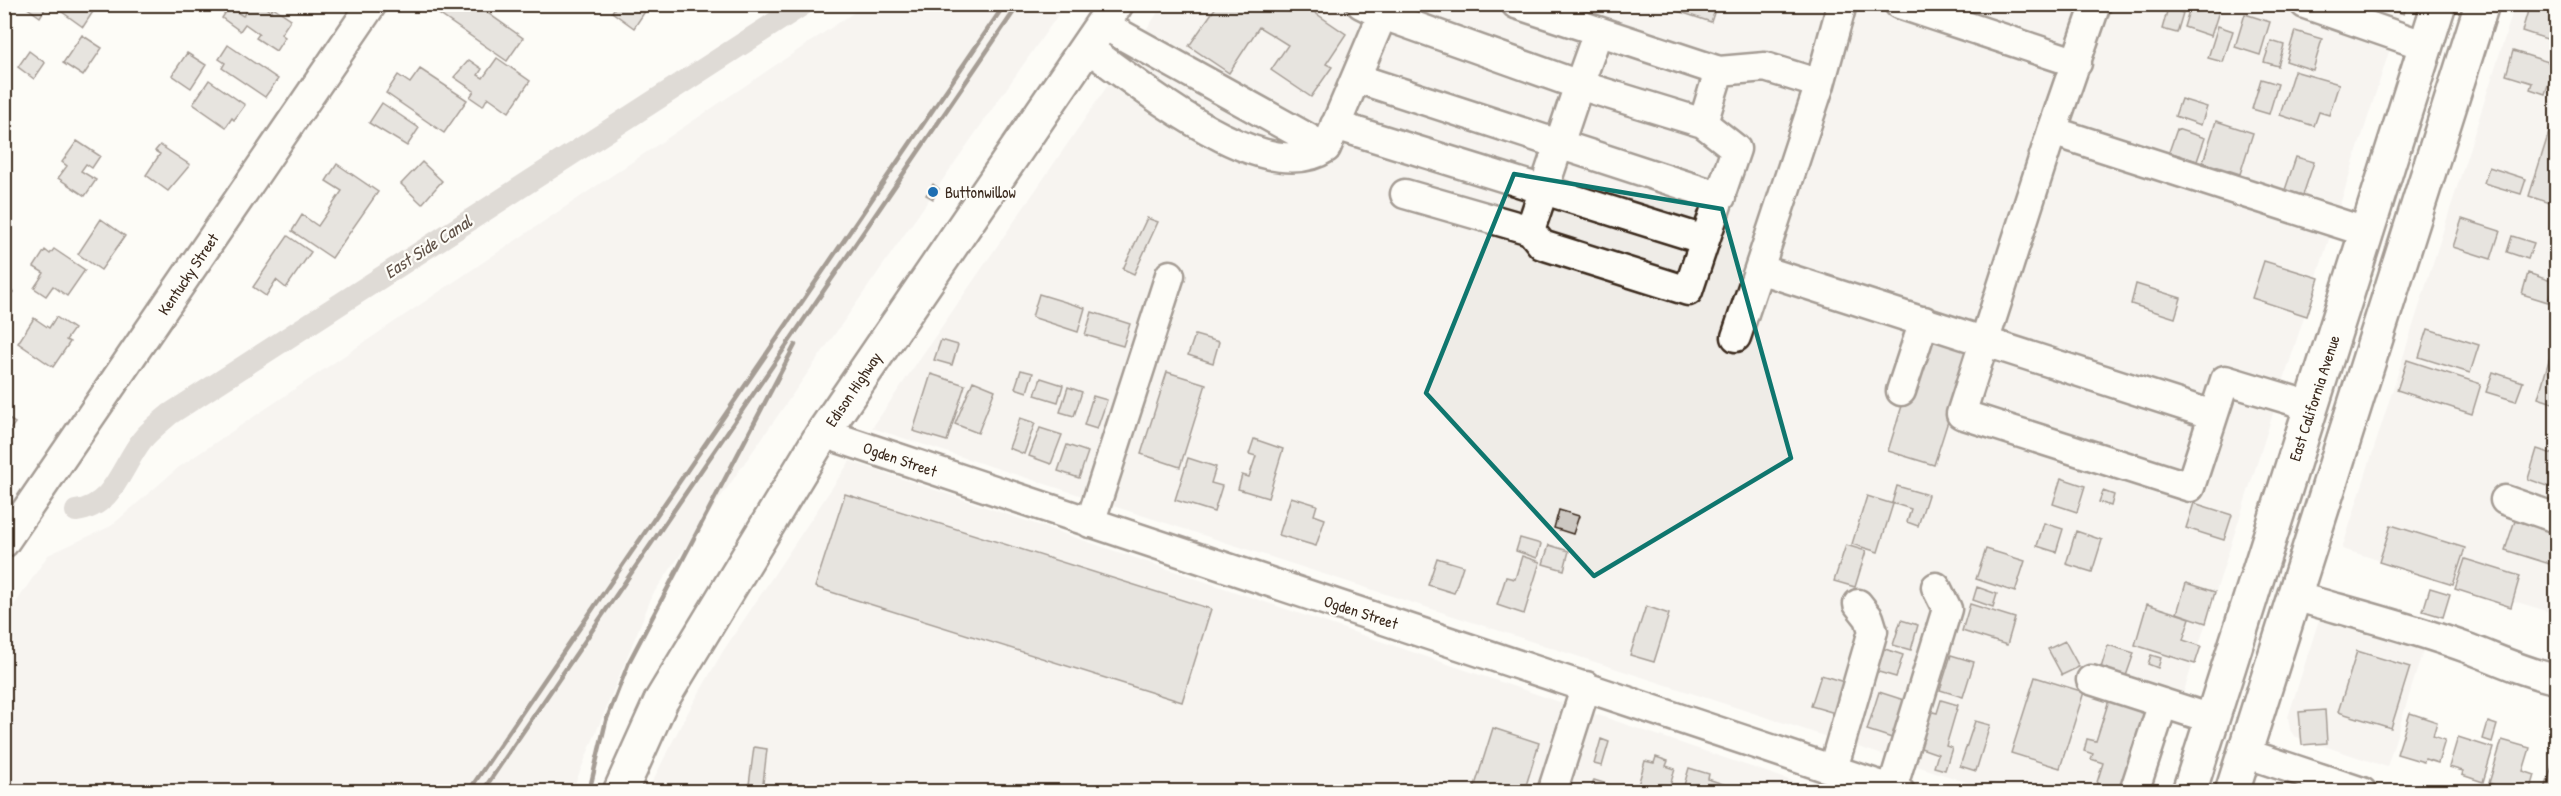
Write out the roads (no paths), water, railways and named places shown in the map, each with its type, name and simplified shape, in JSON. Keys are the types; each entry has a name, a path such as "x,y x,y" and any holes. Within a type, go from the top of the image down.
{"main road":[{"name":"East California Avenue","path":"2189,792 2439,4"},
{"path":"2232,792 2482,4"},
{"name":"Edison Highway","path":"620,792 661,701 823,433 1101,25"},
{"path":"2295,594 2324,438 2323,420 2311,406"},
{"path":"2245,753 2233,741 2233,718 2266,610 2261,567"}],"street":[{"name":"Kentucky Street","path":"4,543 372,4"},
{"path":"1516,4 1719,70 1765,67 1820,84"},
{"path":"1737,337 1820,84 1842,4"},
{"path":"1899,4 2077,63"},
{"path":"2096,4 1983,340 1961,414 2190,487 2225,380 2311,406"},
{"path":"2305,4 2426,46"},
{"path":"1101,25 1168,107 1207,130 1257,152 1287,159 1300,159 1317,154 1330,136 1356,78 1377,8 1579,85 1703,123 1736,149 1688,291 1542,245 1530,230 1405,194"},
{"path":"1101,25 1330,136 1545,189 1705,240"},
{"path":"1530,230 1598,32"},
{"path":"1703,123 1719,70"},
{"path":"1356,78 1721,197"},
{"path":"2052,131 2366,232"},
{"path":"1759,269 2213,415"},
{"path":"1090,524 1170,275"},
{"path":"1901,391 1924,321"},
{"name":"Ogden Street","path":"823,433 1090,524 1896,790"},
{"path":"2505,500 2556,518"},
{"path":"1896,790 1947,609 1936,587"},
{"path":"2295,594 2471,650 2508,666 2556,679"},
{"path":"1833,769 1873,631 1869,618 1858,604"},
{"path":"2091,680 2212,719"},
{"path":"1552,792 1586,686"},
{"path":"2134,792 2163,703"},
{"path":"2245,753 2362,792"}],"waterway":[{"name":"East Side Canal","path":"76,511 89,508 108,493 142,440 170,414 804,4"}],"railway":[{"path":"468,792 1005,4"},
{"path":"482,792 1019,4"},
{"path":"589,792 606,721 629,662 795,345"}],"place":[{"name":"Buttonwillow","path":"933,192"}]}
